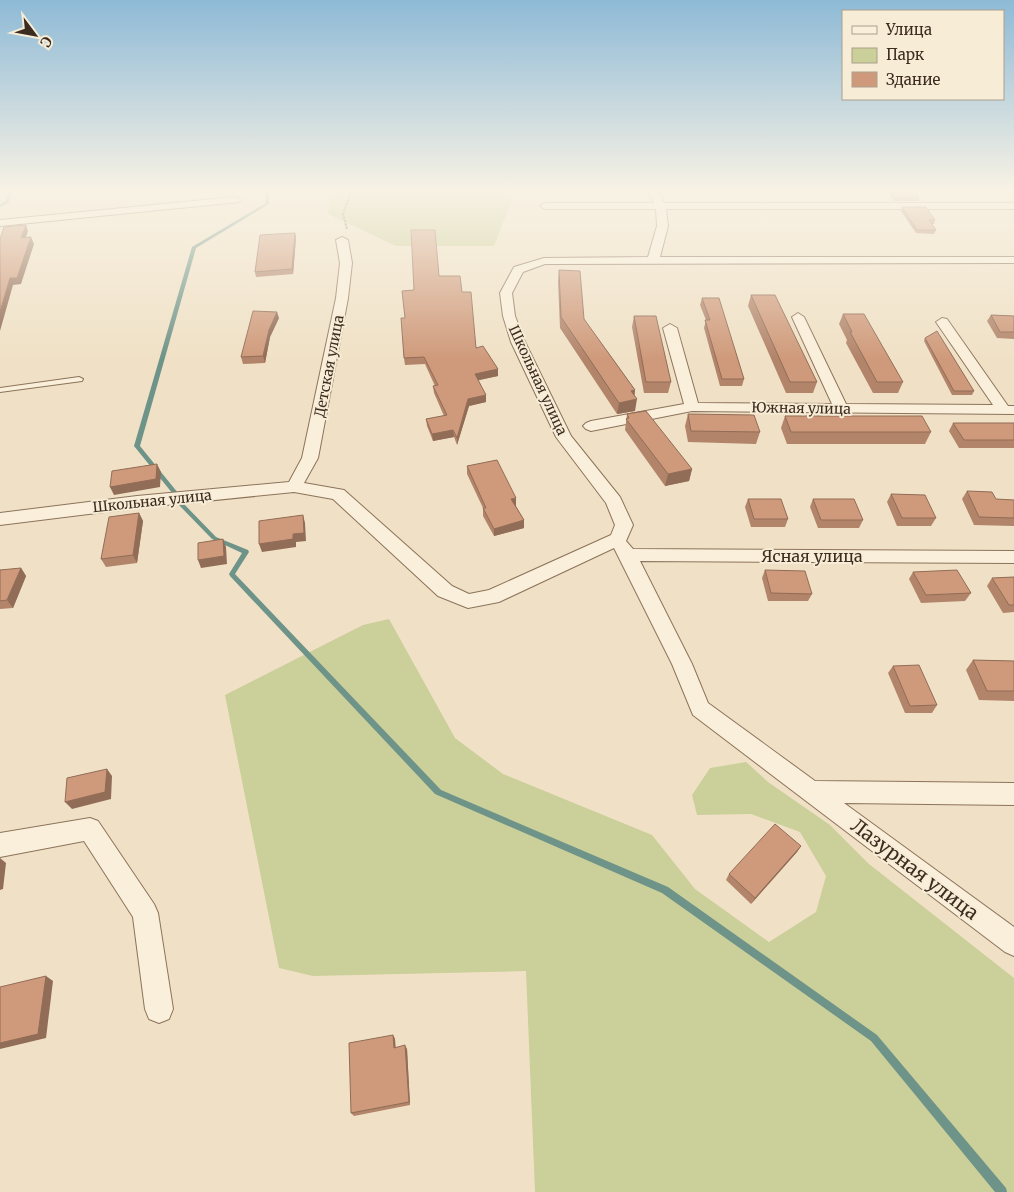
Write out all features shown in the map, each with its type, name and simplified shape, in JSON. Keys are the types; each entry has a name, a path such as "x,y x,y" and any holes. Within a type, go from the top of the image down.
{"street":[{"name":"Детская улица","path":"294,487 310,458 342,298 346,263 343,248"},
{"path":"653,261 657,248"},
{"name":"Школьная улица","path":"0,519 137,502 294,487 338,494 445,591 468,601 492,597 623,547 624,525 614,501 564,437 518,342 509,316 506,293 518,270 544,261 1014,260"},
{"path":"798,316 841,408"},
{"path":"942,322 1009,410"},
{"path":"670,328 692,407"},
{"name":"Южная улица","path":"590,426 692,407 1009,410"},
{"name":"Ясная улица","path":"623,547 1014,557"},
{"name":"Лазурная улица","path":"623,547 682,664 700,709 1014,943"},
{"path":"814,794 1014,794"},
{"path":"0,844 90,829 145,913 159,1009"}],"lane":[{"path":"0,390 79,379"}],"green space":[{"path":"389,619 455,738 503,774 652,835 695,889 769,942 816,912 826,876 800,832 751,814 697,815 692,795 710,768 746,762 768,782 830,825 869,864 1014,978 1014,1192 535,1192 526,971 313,976 279,968 225,695 363,625"}],"building":[{"path":"0,248 27,248 17,278 10,278 0,312"},
{"path":"258,248 294,248 292,269 255,272"},
{"path":"412,248 437,248 439,276 460,276 462,292 471,292 476,348 483,346 498,369 475,374 486,395 468,399 457,438 453,430 432,434 426,419 447,415 433,386 438,385 424,357 404,358 401,318 405,318 402,291 414,290"},
{"path":"559,270 580,271 584,319 635,390 631,391 637,399 619,403 561,317"},
{"path":"751,295 775,295 817,382 790,382"},
{"path":"702,298 719,298 744,379 722,379 705,320 710,320"},
{"path":"253,311 277,312 269,330 263,356 241,357"},
{"path":"843,314 864,314 903,382 877,382 850,332 852,332"},
{"path":"991,315 1014,316 1014,332 1000,332"},
{"path":"634,316 656,316 671,382 646,382"},
{"path":"937,331 974,391 954,391 925,338"},
{"path":"646,411 692,469 668,474 626,419 629,418 627,414"},
{"path":"688,414 754,415 760,432 691,431"},
{"path":"785,416 922,416 931,432 791,432"},
{"path":"953,423 1014,423 1014,440 964,440"},
{"path":"497,460 516,498 511,499 524,520 494,529 483,508 486,508 467,466"},
{"path":"157,464 156,479 110,487 112,471"},
{"path":"967,491 992,492 996,499 1014,500 1014,518 979,517"},
{"path":"891,494 925,495 936,518 902,518"},
{"path":"748,499 781,499 788,519 754,519"},
{"path":"813,499 854,499 863,520 821,520"},
{"path":"139,513 133,555 101,559 109,517"},
{"path":"303,515 304,533 293,534 293,539 259,544 259,521"},
{"path":"223,539 224,556 198,560 198,543"},
{"path":"21,568 7,600 0,601 0,570"},
{"path":"765,570 805,571 812,594 771,593"},
{"path":"957,570 971,593 926,595 913,572"},
{"path":"1014,577 1014,605 1009,605 992,578"},
{"path":"973,660 1014,661 1014,691 987,691"},
{"path":"919,665 937,705 910,706 893,666"},
{"path":"107,769 105,792 65,802 67,778"},
{"path":"775,824 801,846 755,898 729,874"},
{"path":"46,976 38,1034 0,1043 0,987"},
{"path":"393,1035 394,1048 405,1045 409,1102 351,1113 349,1043"}],"waterway":[{"path":"175,493 137,446 194,248"},
{"path":"180,503 214,538 246,552 232,574 438,792 665,890 874,1038 1002,1192"}]}
